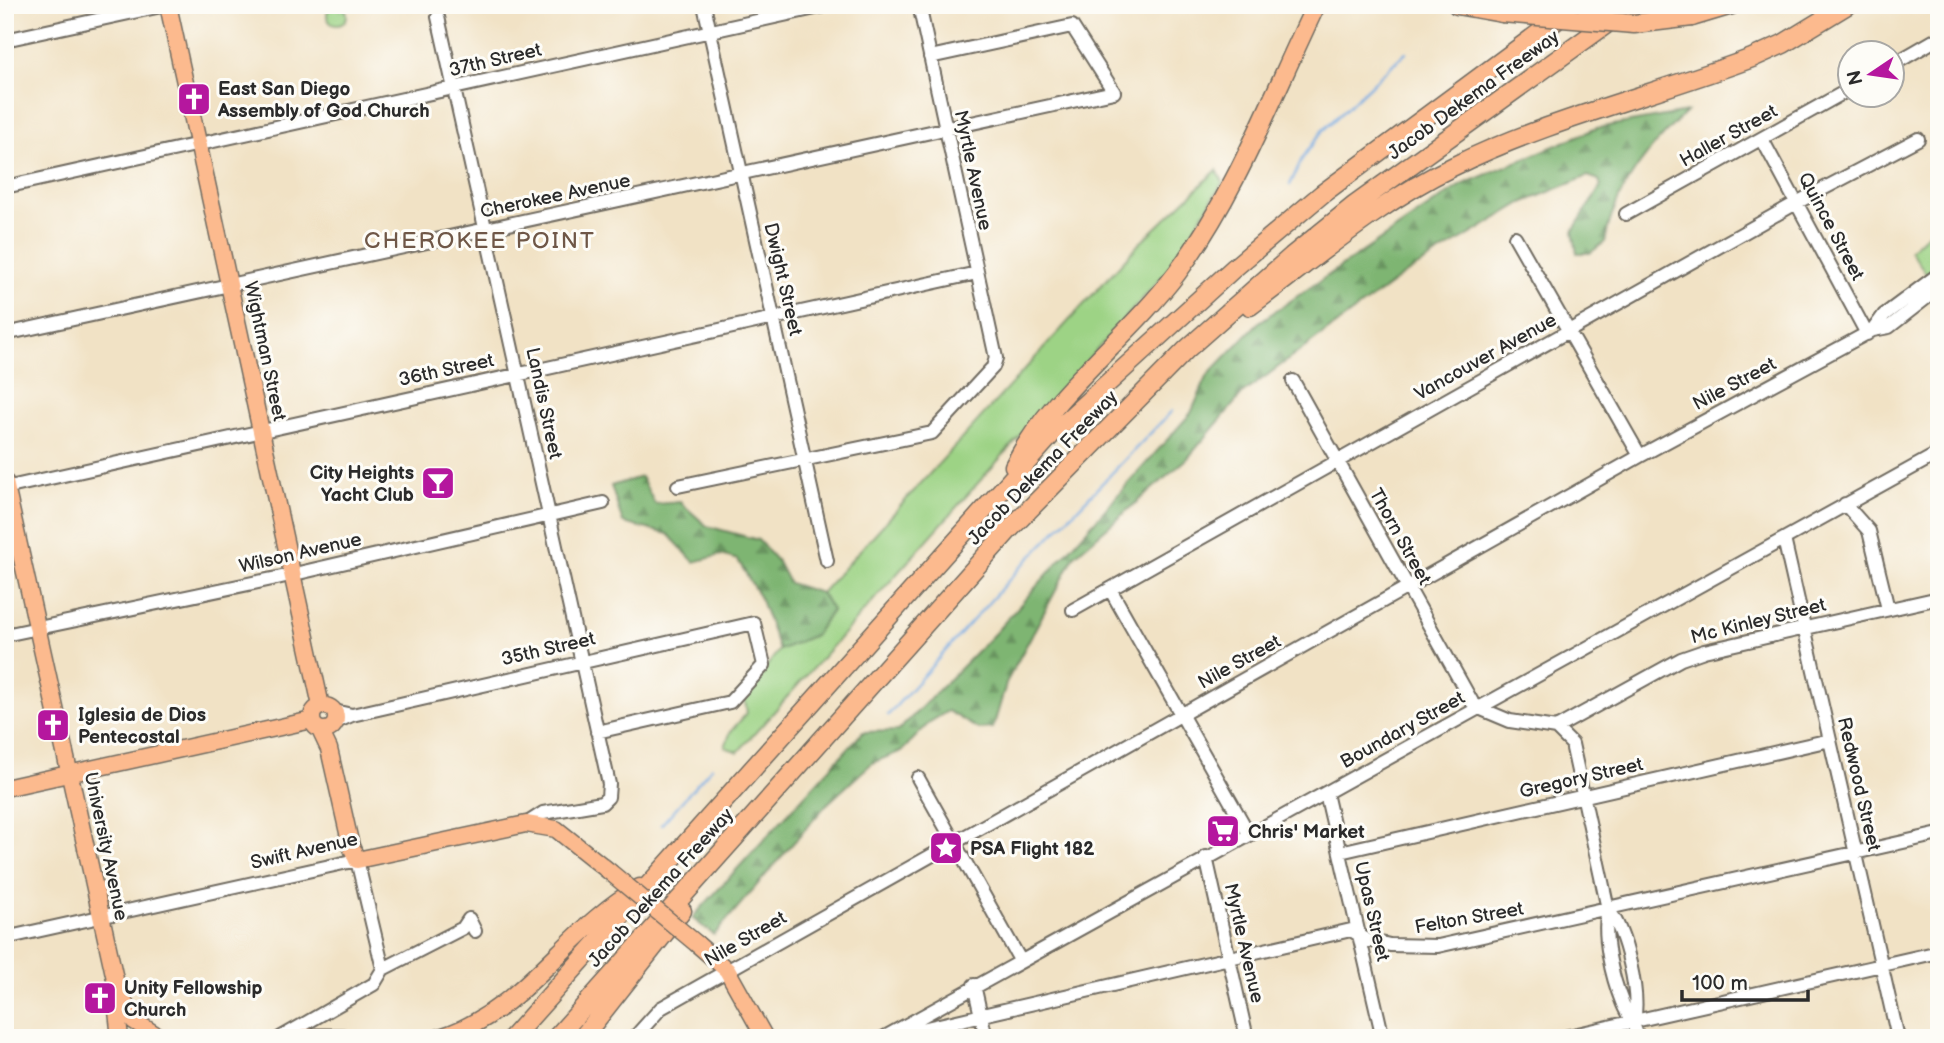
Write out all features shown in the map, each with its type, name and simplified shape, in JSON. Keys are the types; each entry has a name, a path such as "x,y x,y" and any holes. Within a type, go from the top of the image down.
{"highway":[{"path":"1001,491 1030,434 1148,306 1206,231 1227,195 1316,5"},
{"path":"1457,5 1502,13 1634,24 1692,17 1732,5"},
{"name":"Jacob Dekema Freeway","path":"512,1038 1052,434 1263,243 1322,194 1577,5"},
{"name":"Jacob Dekema Freeway","path":"555,1038 1007,532 1134,401 1234,306 1355,205 1633,5"},
{"path":"1134,401 1325,250 1404,194 1449,168 1532,133 1752,58 1783,44 1847,5"},
{"path":"582,1038 772,794"},
{"path":"440,1038 460,1031 497,1009 611,904 652,881"},
{"path":"304,1038 343,1038"}],"main road":[{"name":"Wightman Street","path":"167,5 326,719 329,749 351,846 357,860"},
{"name":"University Avenue","path":"6,486 117,988 134,1021 161,1038"},
{"name":"35th Street","path":"5,788 326,719"},
{"name":"Swift Avenue","path":"357,860 526,824"},
{"path":"526,824 556,829 697,944 727,971 765,1038"},
{"path":"117,988 113,997 120,1038"}],"street":[{"path":"5,40 167,5"},
{"name":"Dwight Street","path":"704,5 827,561"},
{"name":"37th Street","path":"5,187 829,5"},
{"name":"Myrtle Avenue","path":"805,460 932,433 993,367 996,358 919,5"},
{"name":"Landis Street","path":"438,17 609,784 608,797"},
{"name":"Cherokee Avenue","path":"5,334 1114,92 1072,26 930,57"},
{"path":"1906,57 1937,39"},
{"name":"Haller Street","path":"1626,214 1836,97"},
{"name":"Quince Street","path":"1762,139 1870,332"},
{"name":"Vancouver Avenue","path":"1073,610 1798,202 1918,139"},
{"path":"1515,237 1640,456"},
{"name":"36th Street","path":"6,486 977,272"},
{"name":"Nile Street","path":"1870,332 1884,315 1939,275"},
{"name":"Nile Street","path":"634,1038 661,1008 954,841 1409,589 1640,456 1870,332 1889,327 1939,288"},
{"name":"Thorn Street","path":"1293,381 1479,708"},
{"name":"Boundary Street","path":"884,1038 974,985 1938,456"},
{"path":"678,486 805,460"},
{"name":"Wilson Avenue","path":"5,635 292,574 603,503"},
{"path":"1845,505 1869,531 1888,609"},
{"name":"Redwood Street","path":"1784,539 1898,1038"},
{"path":"1110,589 1249,834"},
{"name":"Mc Kinley Street","path":"1556,728 1681,659 1704,651 1939,598"},
{"name":"35th Street","path":"326,719 754,623 764,666 730,702 597,732"},
{"path":"1479,708 1529,726 1556,728 1572,744 1608,909 1620,928 1629,963 1636,996 1634,1021 1638,1038"},
{"name":"Gregory Street","path":"1340,852 1830,740"},
{"path":"918,778 1020,960"},
{"name":"Upas Street","path":"1326,793 1383,1038"},
{"name":"Swift Avenue","path":"526,824 543,813 572,806 594,806 608,797"},
{"name":"Felton Street","path":"884,1038 1351,930 1367,940 1390,945 1438,946 1939,834"},
{"name":"Myrtle Avenue","path":"1206,858 1247,1038"},
{"name":"Swift Avenue","path":"5,938 357,860"},
{"name":"Wightman Street","path":"357,860 383,970"},
{"path":"280,1038 374,984 383,970 463,928 469,919 475,931"},
{"path":"1560,1038 1939,952"},
{"path":"974,985 986,1038"}],"green space":[{"path":"337,5 344,8 347,15 344,22 337,25 330,22 327,15 330,8"},
{"path":"1686,112 1646,155 1635,171 1616,205 1605,242 1590,253 1577,253 1573,231 1601,186 1599,180 1588,176 1522,203 1402,276 1243,393 1187,459 1075,555 1007,681 993,728 978,729 948,711 930,722 902,751 872,763 826,805 714,935 692,918 863,732 898,731 995,633 1191,413 1208,375 1258,323 1461,185 1597,128"},
{"path":"1217,170 1223,182 1169,269 738,752 725,747 731,731 747,713 744,696 779,650 815,635 832,611 821,593 1138,245"},
{"path":"1939,223 1939,261 1927,275 1910,250"},
{"path":"641,477 655,504 680,502 707,526 758,540 778,562 789,583 821,593 832,610 815,635 779,650 761,600 738,560 721,555 694,562 668,534 623,523 611,486"}],"waterway":[{"path":"1290,185 1302,159 1322,131 1406,52"},
{"path":"888,715 1017,571 1172,411"},
{"path":"661,825 712,767"}],"place":[{"name":"East San Diego Assembly of God Church","path":"194,99"},
{"name":"City Heights Yacht Club","path":"438,483"},
{"name":"Iglesia de Dios Pentecostal","path":"53,725"},
{"name":"Chris' Market","path":"1223,831"},
{"name":"PSA Flight 182","path":"946,848"},
{"name":"Unity Fellowship Church","path":"100,998"}],"district":[{"name":"CHEROKEE POINT","path":"480,240"}]}
